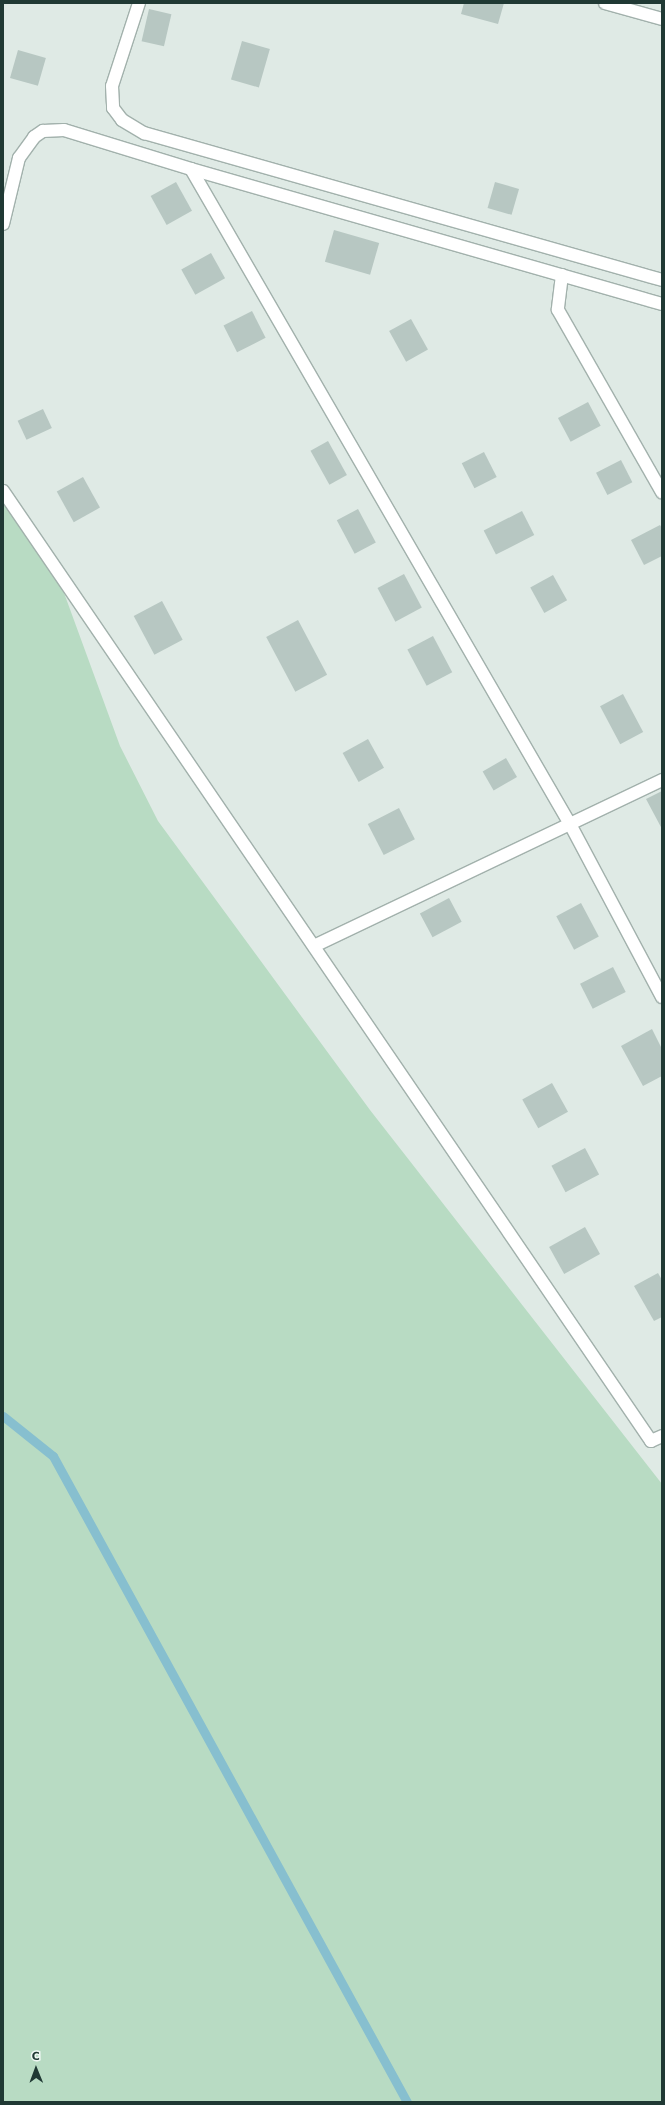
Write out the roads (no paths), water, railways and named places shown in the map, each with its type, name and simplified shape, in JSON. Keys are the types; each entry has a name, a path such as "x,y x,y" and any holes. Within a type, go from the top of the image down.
{"lane":[{"path":"139,3 112,86 113,108 122,120 144,133 662,280"},
{"path":"605,3 662,19"},
{"path":"3,224 19,158 34,137 43,131 64,130 191,169 662,304"},
{"path":"191,169 570,824 662,996"},
{"path":"562,276 558,310 662,492"},
{"path":"3,491 651,1441 662,1436"},
{"path":"314,946 662,780"}],"waterway":[{"path":"3,1416 53,1456 407,2102"}]}
